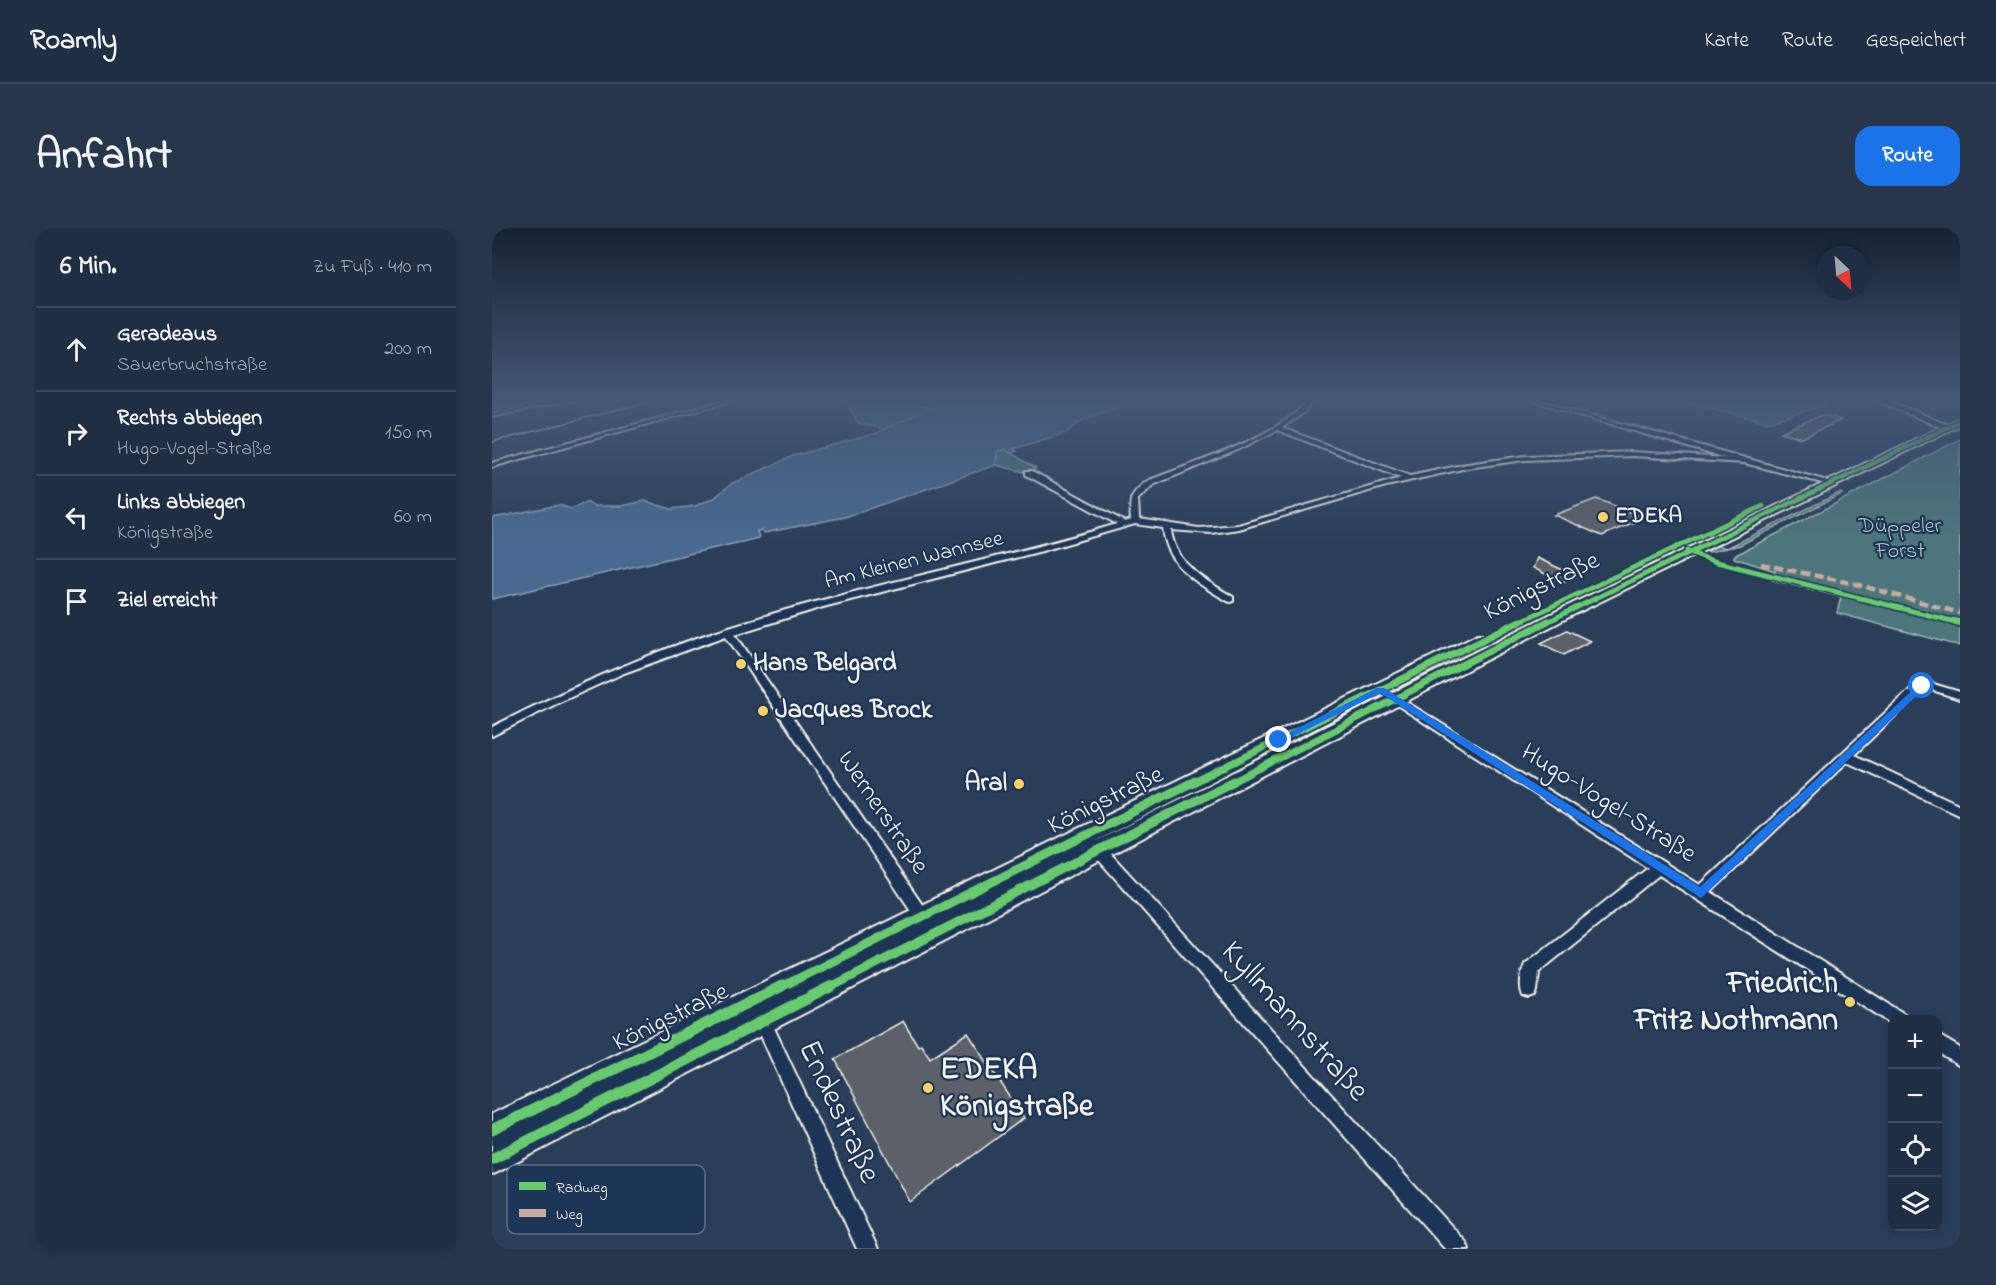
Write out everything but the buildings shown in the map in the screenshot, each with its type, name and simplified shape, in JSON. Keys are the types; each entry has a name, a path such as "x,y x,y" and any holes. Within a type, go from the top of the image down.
{"main road":[{"name":"Königstraße","path":"492,1159 757,1011 1387,694 1577,594 1886,448"},
{"name":"Königstraße","path":"1387,694 1567,612 1907,448"},
{"name":"Königstraße","path":"492,1130 757,1011"}],"street":[{"path":"492,465 556,448"},
{"path":"1231,448 1150,483 1137,492 1132,500 1135,521 1167,528 1199,531 1239,527 1408,478 1497,462 1565,455 1633,454 1744,461"},
{"path":"1328,448 1408,478"},
{"path":"1698,448 1834,484"},
{"path":"1029,473 1124,524"},
{"name":"Am Kleinen Wannsee","path":"492,732 547,701 636,662 728,631 911,580 1034,551 1135,521"},
{"path":"1167,528 1167,541 1172,555 1187,571 1230,599"},
{"name":"Wernerstraße","path":"728,631 928,925"},
{"path":"1701,893 1917,689 1930,686 1960,696"},
{"name":"Hugo-Vogel-Straße","path":"1387,694 1892,1015"},
{"path":"1845,756 1960,810"},
{"name":"Kyllmannstraße","path":"1091,843 1459,1249"},
{"path":"1529,991 1531,969 1659,867"},
{"name":"Endestraße","path":"757,1011 868,1249"},
{"path":"1942,1047 1960,1058"}],"green space":[{"name":"Düppeler Forst","path":"1943,448 1960,448 1960,646 1837,613 1841,597 1772,580 1775,571 1734,558"},
{"path":"1004,449 1036,468 1028,473 996,465 997,452"},
{"path":"1839,493 1842,494 1740,545 1727,548"},
{"path":"1715,545 1727,548 1709,552 1708,551"}],"water":[{"path":"824,448 1017,448 1013,449 1017,451 1011,453 1004,449 997,452 996,465 845,517 764,533 762,530 757,531 759,538 492,599 492,518 559,505 571,509 587,502 594,506 621,506 645,501 671,509 695,506 714,498 731,484 793,456"}],"marked path":[{"path":"1761,564 1855,584 1960,613"}],"cycle path":[{"path":"492,1159 1567,612 1905,448"},
{"path":"492,1130 1485,638 1763,506"},
{"path":"1687,551 1713,561 1960,623"}],"place":[{"name":"EDEKA","path":"1603,517"},
{"name":"Hans Belgard","path":"741,664"},
{"name":"Jacques Brock","path":"763,711"},
{"name":"Aral","path":"1019,784"},
{"name":"Friedrich Fritz Nothmann","path":"1850,1002"},
{"name":"EDEKA Königstraße","path":"928,1088"}],"route":[{"path":"1279,740 1380,690 1701,893 1922,686"}]}
